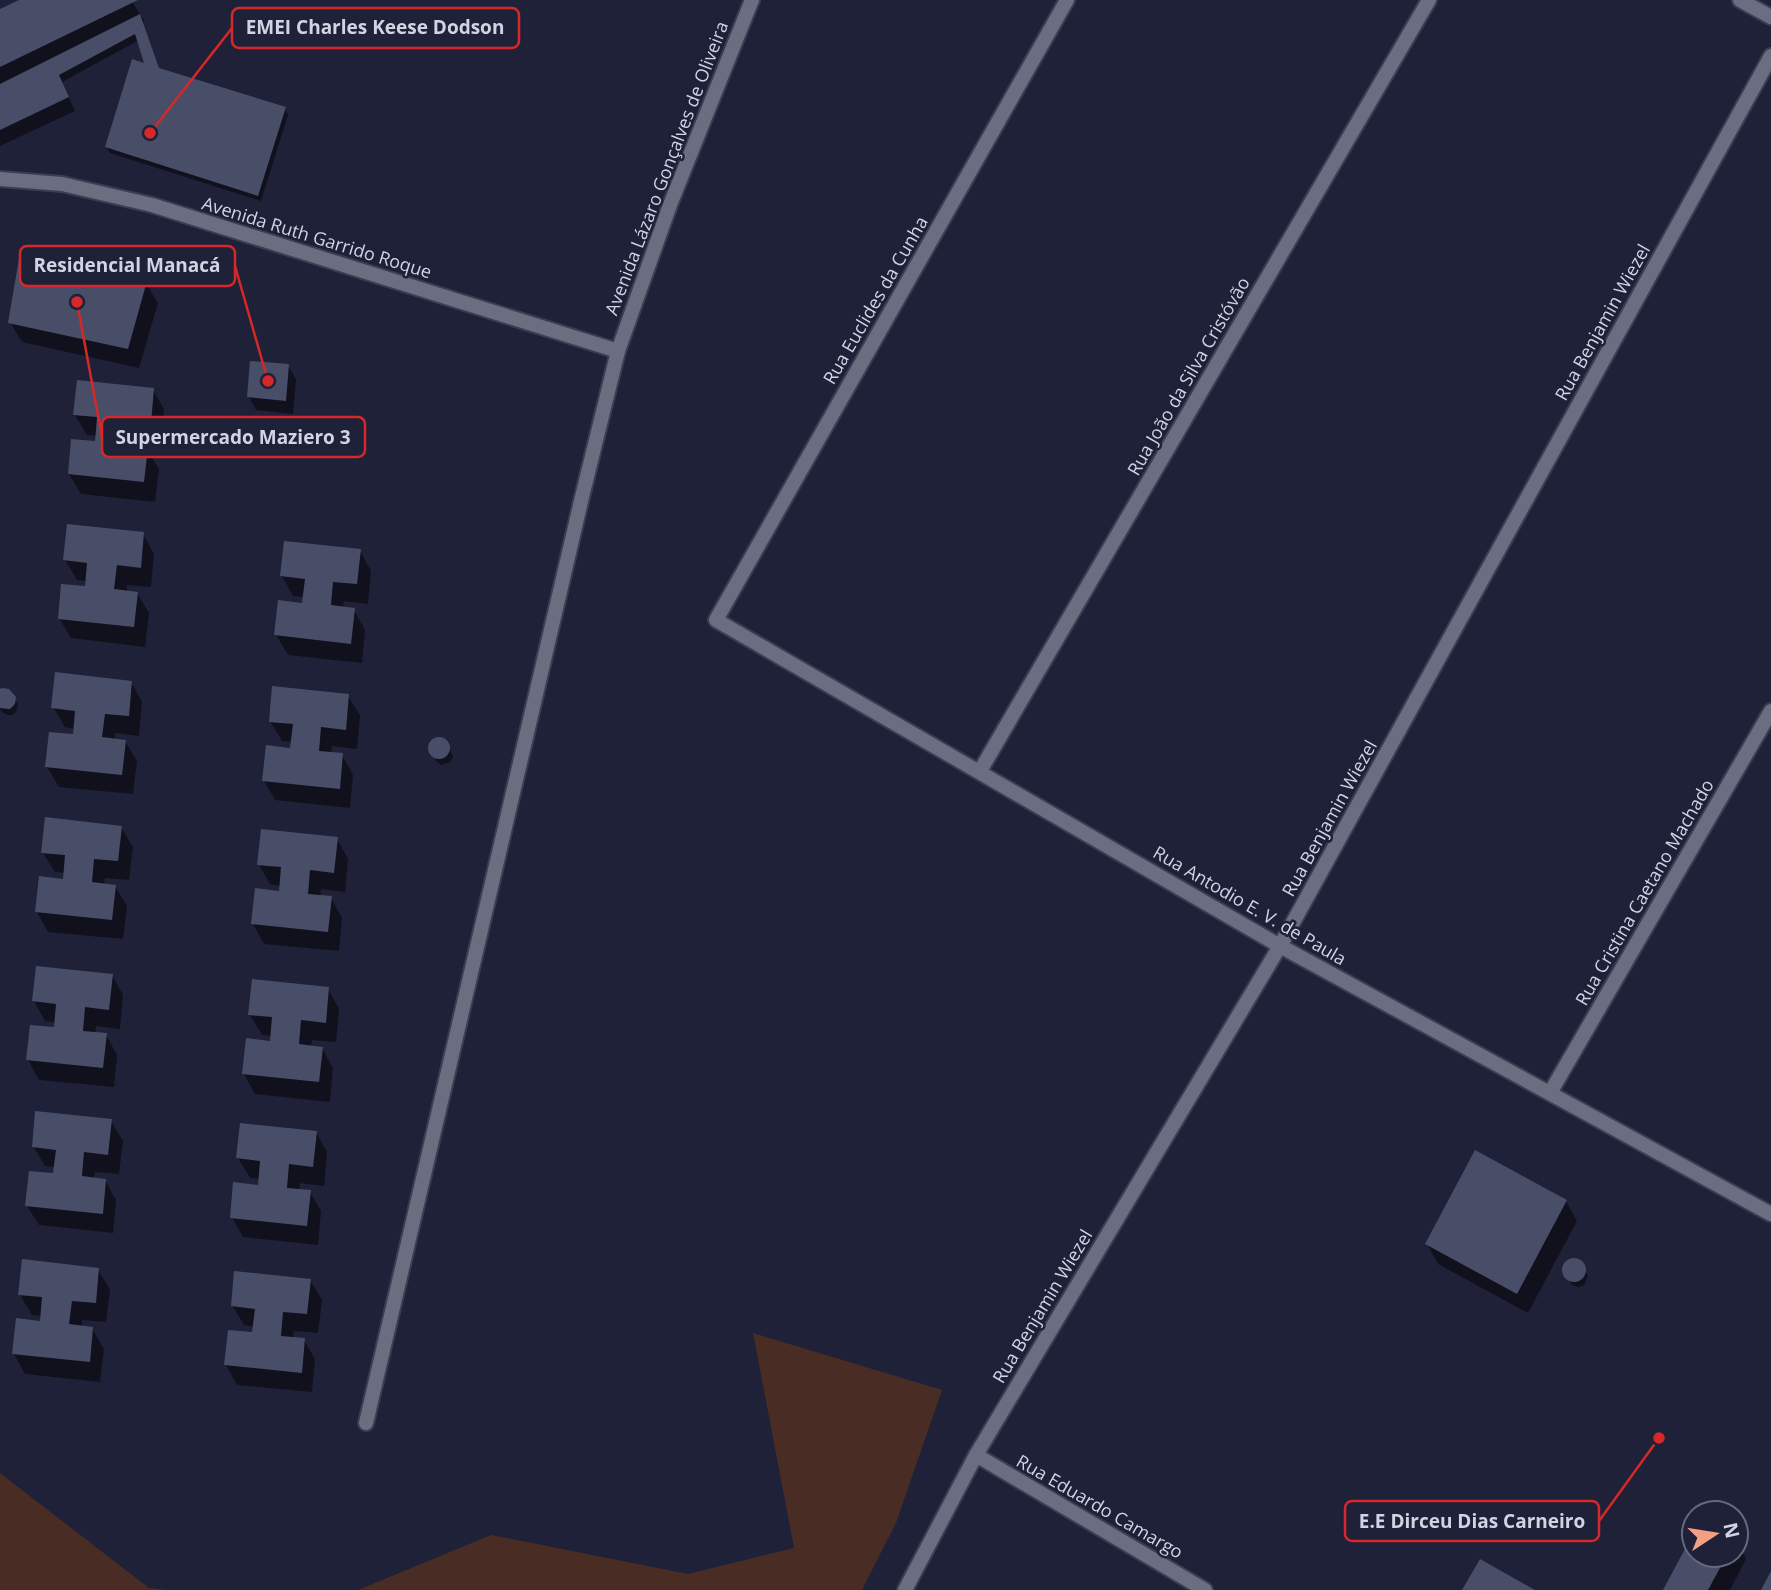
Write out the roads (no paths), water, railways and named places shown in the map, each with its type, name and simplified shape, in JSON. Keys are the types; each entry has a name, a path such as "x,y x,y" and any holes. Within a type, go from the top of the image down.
{"street":[{"name":"Avenida Lázaro Gonçalves de Oliveira","path":"366,1423 618,351 670,205 752,0"},
{"name":"Rua Euclides da Cunha","path":"716,620 1067,0"},
{"name":"Rua João da Silva Cristóvão","path":"980,771 1429,0"},
{"path":"1740,0 1771,17"},
{"name":"Rua Benjamin Wiezel","path":"905,1590 976,1455 1280,946 1771,56"},
{"name":"Avenida Ruth Garrido Roque","path":"0,179 62,184 152,205 618,351"},
{"name":"Rua Antodio E. V. de Paula","path":"716,620 1280,946 1771,1214"},
{"name":"Rua Cristina Caetano Machado","path":"1550,1093 1771,711"},
{"name":"Rua Eduardo Camargo","path":"976,1455 1205,1590"}],"place":[{"name":"EMEI Charles Keese Dodson","path":"150,133"},
{"name":"Supermercado Maziero 3","path":"77,302"},
{"name":"Residencial Manacá","path":"268,381"},
{"name":"E.E Dirceu Dias Carneiro","path":"1659,1438"}]}
